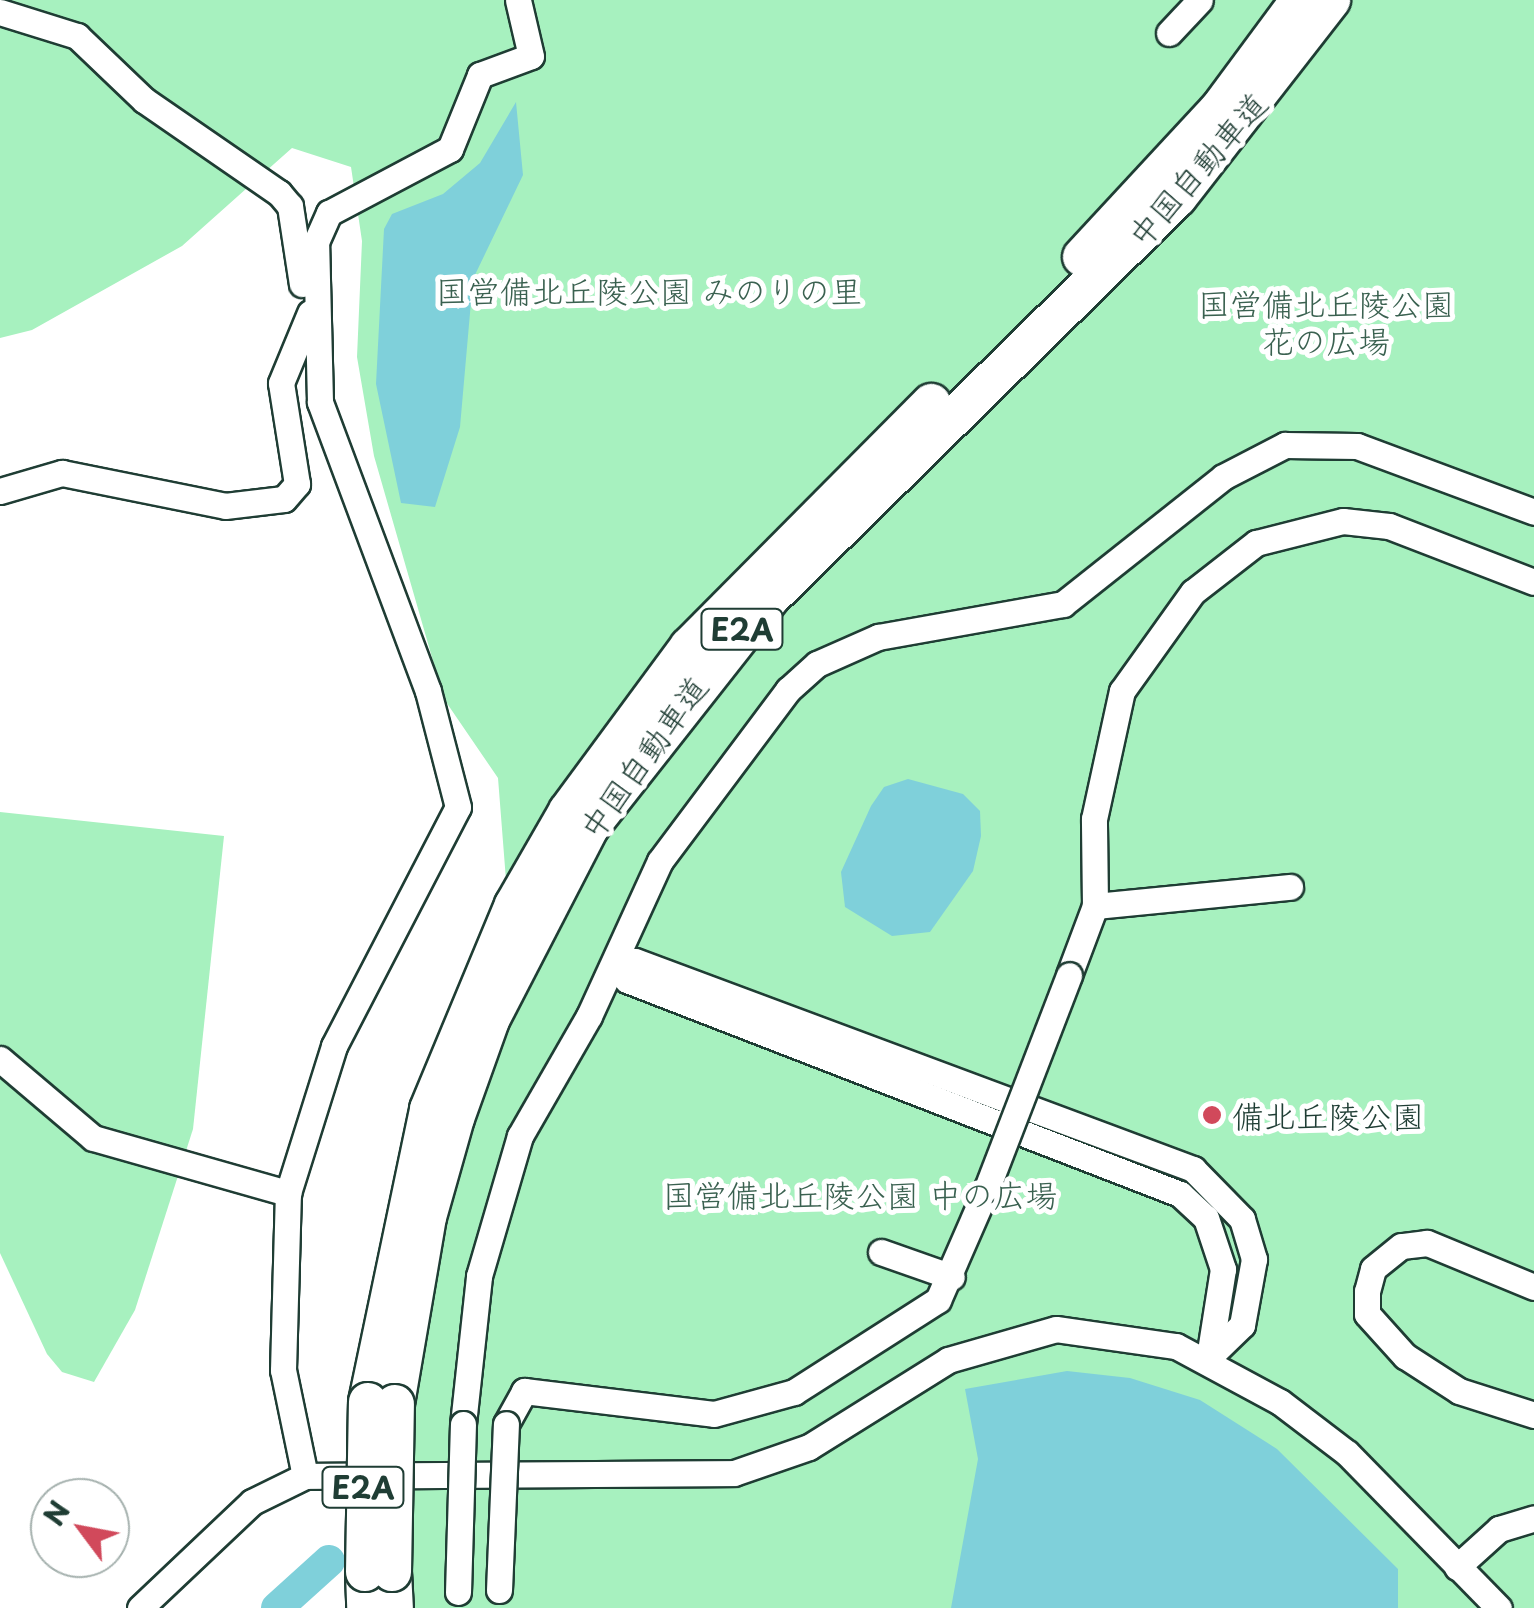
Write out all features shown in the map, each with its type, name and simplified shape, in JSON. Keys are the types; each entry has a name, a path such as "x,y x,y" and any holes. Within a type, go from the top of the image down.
{"highway":[{"name":"中国自動車道","path":"379,1590 382,1403 429,1108 465,1008 568,811 713,620 1157,180 1300,0"},
{"name":"中国自動車道","path":"382,1403 455,1118 498,1003 590,828 745,626 1177,198 1331,0"}],"street":[{"path":"0,492 62,473 224,506 284,499 297,484 282,383 312,316 316,242 328,213 450,149 480,76 531,56 518,0"},
{"path":"1169,32 1200,0"},
{"path":"0,12 77,36 144,100 279,194 290,206 312,316 320,402 428,692 458,806 334,1046 288,1192 284,1370 304,1476"},
{"path":"458,1600 464,1424 479,1276 520,1136 614,965 660,861 708,791 788,690 844,648 1063,604 1223,477 1285,445 1358,446 1534,512"},
{"path":"499,1599 506,1424 524,1391 714,1414 756,1410 872,1350 918,1319 952,1277 1095,906 1094,819 1122,691 1178,605 1256,543 1295,526 1389,526 1534,582"},
{"path":"1095,906 1290,886"},
{"path":"614,965 627,980 1180,1194 1206,1218 1223,1269 1210,1357"},
{"path":"0,1059 93,1138 288,1192"},
{"path":"1534,1287 1427,1243 1401,1246 1373,1269 1367,1291 1367,1314 1405,1356 1458,1391 1534,1414"},
{"path":"881,1252 952,1277"},
{"path":"140,1608 252,1502 304,1476 734,1473 809,1447 948,1360 1002,1340 1102,1330 1210,1357 1320,1428 1499,1608"},
{"path":"1457,1567 1500,1529 1534,1518"}],"green space":[{"path":"0,0 1534,0 1534,1608 412,1608 409,1407 424,1293 466,1125 515,995 498,778 444,699 374,456 357,357 362,241 351,167 292,148 182,246 32,330 0,338"},
{"path":"0,812 224,836 193,1129 135,1310 94,1382 62,1372 47,1354 0,1253"}],"water":[{"path":"516,102 523,175 473,279 460,427 435,507 401,503 376,384 384,229 392,214 443,194 480,163"},
{"path":"908,779 963,794 980,811 981,836 973,871 930,932 892,936 845,907 841,872 871,806 884,787"},
{"path":"1067,1371 1130,1378 1200,1400 1277,1449 1398,1569 1398,1608 951,1608 978,1459 965,1389"}],"waterway":[{"path":"277,1608 329,1561"}],"place":[{"name":"備北丘陵公園","path":"1212,1115"}],"park label":[{"name":"国営備北丘陵公園 みのりの里","path":"649,290"},
{"name":"国営備北丘陵公園 花の広場","path":"1326,322"},
{"name":"国営備北丘陵公園 中の広場","path":"860,1194"}]}
